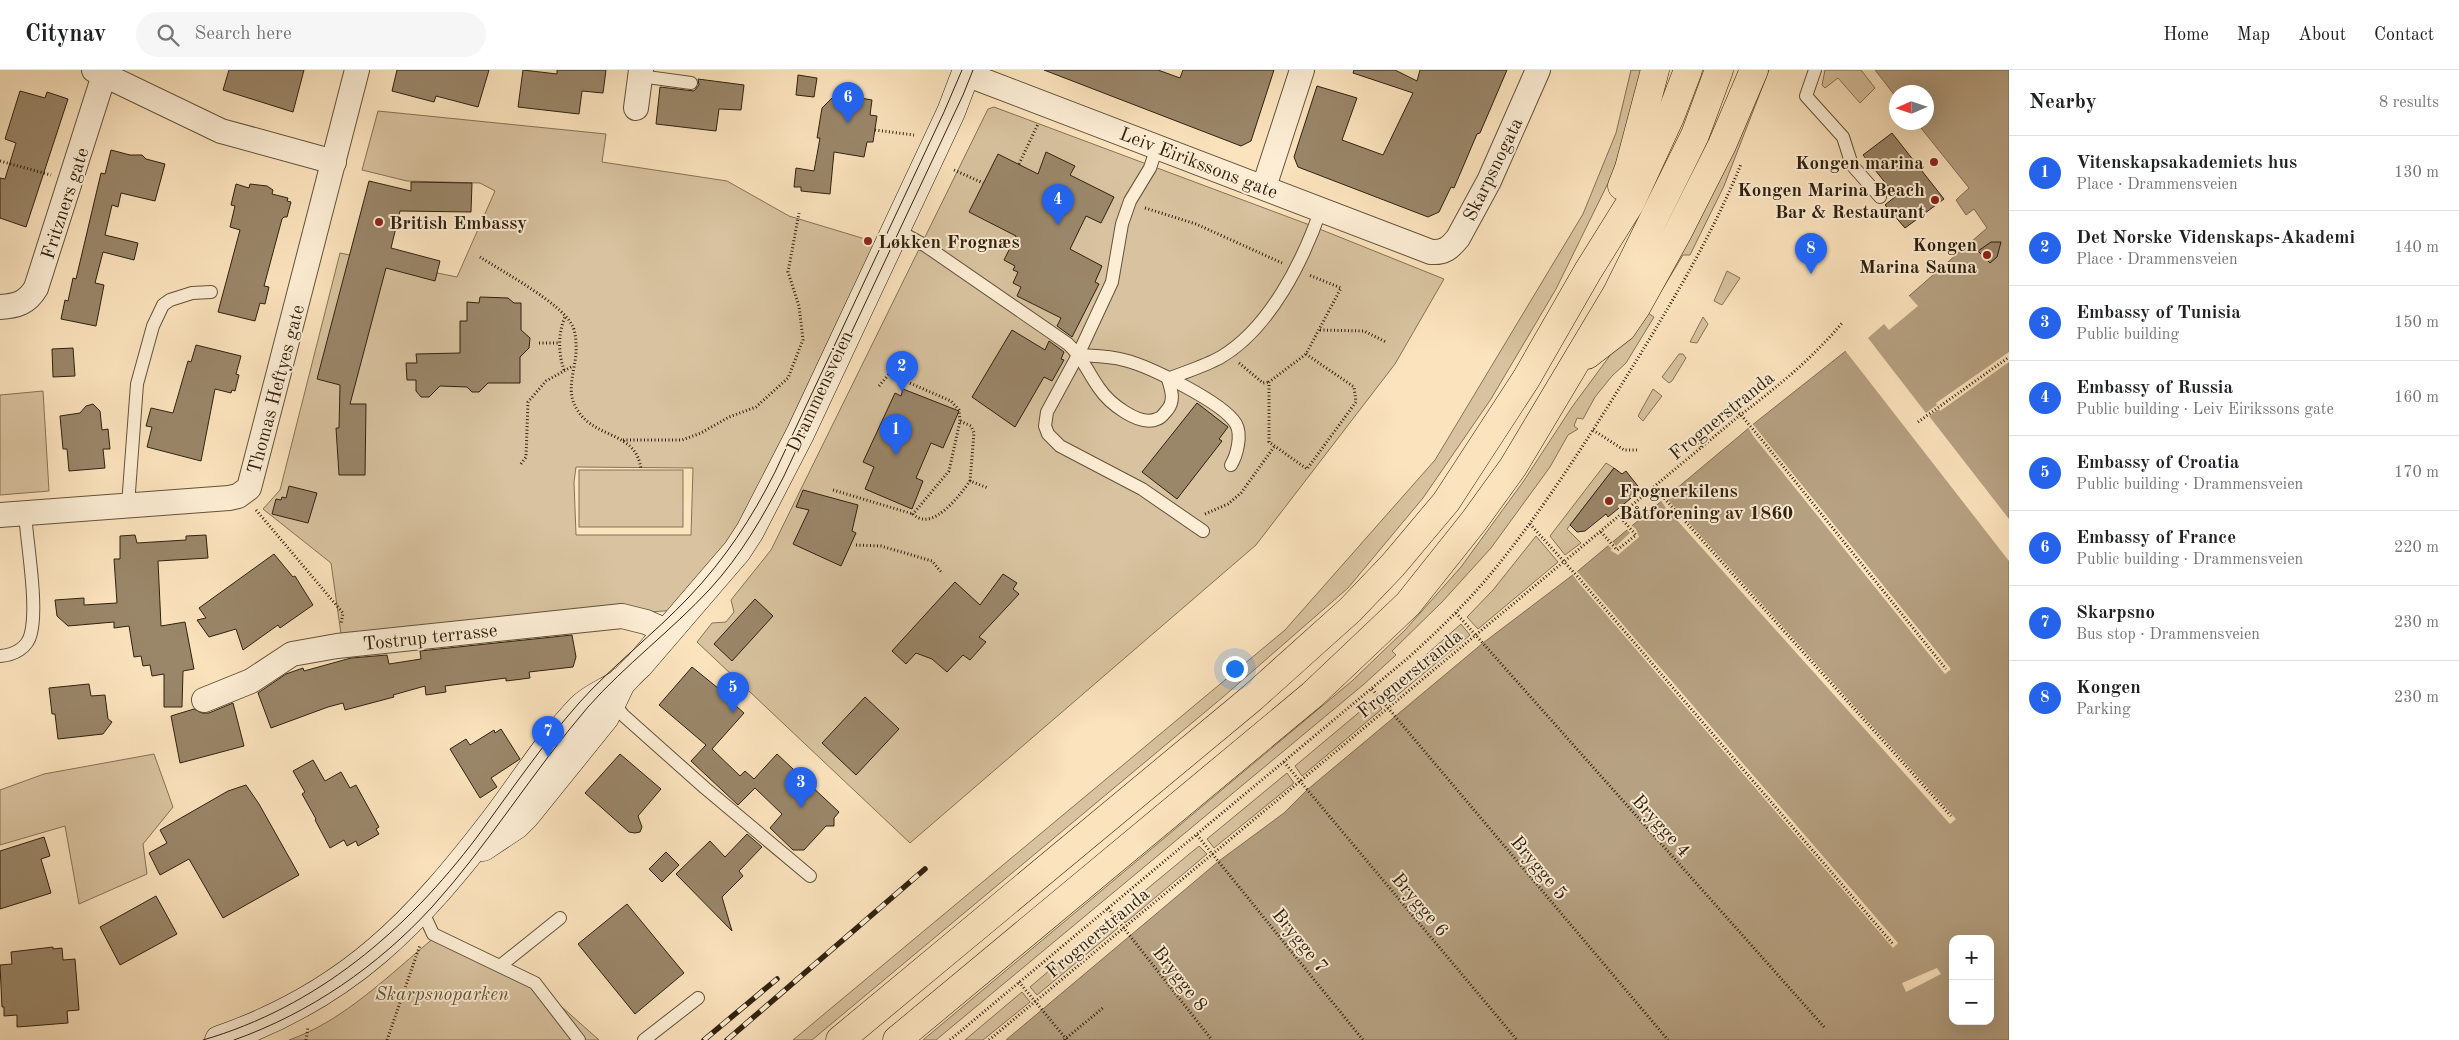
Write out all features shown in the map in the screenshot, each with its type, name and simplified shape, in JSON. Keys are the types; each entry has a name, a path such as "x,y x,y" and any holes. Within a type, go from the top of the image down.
{"highway":[{"path":"1588,271 1629,168 1655,70"},
{"path":"840,1040 1252,698 1350,610 1393,565 1446,502 1526,379 1588,271 1631,202 1670,117 1688,70"},
{"path":"897,1040 1305,701 1408,604 1474,521 1513,468 1617,293 1656,218 1695,134 1719,70"},
{"path":"1574,365 1622,328 1637,306 1678,232 1722,144 1754,70"}],"street":[{"name":"Thomas Heftyes gate","path":"0,515 229,498 238,496 249,488 357,70"},
{"path":"1264,187 1302,70"},
{"name":"Skarpsnogata","path":"1431,252 1445,251 1458,238 1490,181 1538,70"},
{"name":"Leiv Eirikssons gate","path":"966,72 1431,252"},
{"name":"Drammensveien","path":"219,1040 256,1028 323,992 359,966 422,910 464,861 516,825 605,717 612,692 719,573 750,530 800,434 951,112 966,72"},
{"path":"99,73 221,131 334,162"},
{"name":"Fritzners gate","path":"0,307 21,304 30,298 36,288 99,73"},
{"path":"636,108 641,73"},
{"name":"Tostrup terrasse","path":"204,700 251,681 292,654 338,646 622,616 646,622 666,631"}],"lane":[{"path":"1815,70 1806,96 1843,137 1852,165 1880,197"},
{"path":"641,73 691,83"},
{"path":"1157,147 1150,168 1130,201 1122,224 1112,282 1078,355 1047,412 1045,426 1048,434 1060,446 1142,489 1199,529"},
{"path":"1168,379 1226,353 1240,343 1258,324 1279,296 1295,269 1322,209"},
{"path":"895,229 919,241 1068,344 1078,355 1100,389 1116,405 1147,422 1159,419 1170,406 1173,392 1168,379"},
{"path":"128,505 137,384 153,326 163,305 170,300 192,293 211,292"},
{"path":"1078,355 1124,360 1168,379 1221,408 1236,424 1238,438 1235,457 1231,465"},
{"path":"0,656 12,655 22,648 31,634 33,614 24,513"},
{"path":"612,692 623,715 704,788 810,876"},
{"path":"422,910 433,934 535,983 579,1040"},
{"path":"500,966 560,918"},
{"path":"644,1040 698,998"}],"path":[{"path":"1018,164 1040,120"},
{"path":"875,130 918,136"},
{"path":"0,161 59,177"},
{"path":"954,170 983,183"},
{"path":"1152,211 1196,224 1341,288 1306,354 1269,382 1263,382 1254,377 1226,353"},
{"path":"622,440 682,440 701,433 729,418 756,407 788,378 803,340 799,306 788,272 799,213"},
{"path":"480,257 560,310 572,326 577,345 573,366 572,398 578,411 586,422 593,427 622,440 637,452 641,470"},
{"path":"564,370 560,360 560,344 561,327 565,317"},
{"name":"Frognerstranda","path":"989,1040 1741,415 1780,385 1842,323"},
{"path":"1320,330 1364,331 1386,342"},
{"path":"538,343 560,344"},
{"path":"1269,382 1269,442 1307,469 1356,402 1354,387 1306,354"},
{"path":"1918,422 2009,357"},
{"path":"521,464 526,457 528,402 546,381 573,366"},
{"path":"879,386 888,374 951,401 959,410 960,420 949,472 913,514"},
{"path":"1733,409 1741,415 1946,669"},
{"path":"833,490 913,514 918,518 935,517 954,501 970,481 974,433 971,426 960,420"},
{"path":"1593,430 1624,450 1637,450"},
{"path":"1697,440 1702,448"},
{"path":"1199,529 1208,511 1228,504 1242,493 1274,447"},
{"path":"1659,476 1663,481"},
{"path":"970,481 988,488"},
{"path":"1655,488 1951,816"},
{"path":"256,510 343,613 339,630"},
{"path":"1601,532 1617,550 1636,535 1620,517"},
{"path":"1530,524 1565,562 1893,944"},
{"path":"856,545 881,546 932,561 942,573"},
{"name":"Brygge 4","path":"1456,613 1825,1028"},
{"name":"Brygge 5","path":"1372,689 1668,1040"},
{"name":"Brygge 6","path":"1284,762 1517,1040"},
{"name":"Brygge 7","path":"1197,834 1363,1040"},
{"name":"Brygge 8","path":"1108,908 1212,1040"},
{"path":"387,1040 420,945"},
{"path":"1019,982 1066,1040 1104,1007"},
{"path":"306,1040 308,1027"}],"green space":[{"path":"1631,70 1642,70 1614,171 1556,289 1491,399 1423,498 1348,588 1223,697 812,1040 793,1040 1285,630 1435,460 1583,214 1616,133"},
{"path":"1761,70 1769,70 1724,186 1690,255 1683,255 1648,313 1654,317 1626,363 1612,376 1595,397 1583,419 1577,418 1574,426 1578,429 1568,435 1550,467 1491,548 1442,602 1392,651 1396,655 1363,685 936,1040 923,1040 1352,681 1405,630 1461,567 1523,482 1572,407 1645,308"},
{"path":"1825,70 1861,70 1875,88 1860,103 1838,78 1825,88 1822,85"},
{"path":"994,107 1307,224 1444,279 1395,364 1256,545 910,843 697,642 712,623 726,622 734,612 731,600 771,550 988,109"},
{"path":"378,111 606,134 602,162 727,181 789,216 875,242 729,552 678,610 341,634 331,563 263,509 280,490 340,253 457,277 495,191 480,183 407,181 362,170","holes":["576,467 693,468 691,535 576,535 574,482"]},
{"path":"1727,271 1740,278 1722,305 1714,301"},
{"path":"1703,317 1708,324 1697,343 1690,342"},
{"path":"1679,354 1683,354 1686,358 1669,383 1662,377"},
{"path":"1653,389 1662,396 1643,421 1638,416"},
{"path":"43,391 49,491 0,495 0,395"},
{"path":"1606,463 1614,468 1567,529 1581,543 1565,555 1550,536"},
{"path":"579,470 683,470 683,527 579,527"},
{"path":"1536,536 1558,562 1478,629 1467,617 1493,590"},
{"path":"1461,624 1470,635 1389,702 1384,694 1385,691"},
{"path":"1375,699 1382,709 1302,776 1295,766"},
{"path":"154,754 173,807 143,844 147,874 79,904 65,826 0,845 0,790 44,774"},
{"path":"1287,773 1294,783 1214,848 1207,839"},
{"path":"1199,846 1207,854 1125,923 1118,913"},
{"path":"1110,919 1118,928 1037,995 1030,987"},
{"name":"Skarpsnoparken","path":"435,937 535,983 599,1040 289,1040 309,1032 348,1009"},
{"path":"1022,992 1030,1002 983,1040 965,1040"}],"shaded area":[{"path":"1875,70 2009,70 2009,1040 1006,1040 1219,861 1284,813 1307,790 1483,643 1578,571 1756,422 1847,350 1987,228 1974,209 1966,215 1956,200 1969,188 1923,130 1934,130 1934,85 1889,85 1889,88"}],"pier":[{"path":"1908,295 1918,306 1889,330 1884,324 1868,338 1926,413 1937,405 1936,403 2009,352 2009,362 1940,411 1939,409 1929,416 2009,519 2009,561 1844,349 1863,331 1865,333"},
{"path":"1751,422 1951,669 1945,674 1754,437 1747,426"},
{"path":"1663,494 1956,819 1950,824 1666,508 1659,498"},
{"path":"1629,523 1636,529 1639,537 1618,555 1610,550 1612,549 1606,543 1610,539 1616,546 1630,533 1625,527"},
{"path":"1575,569 1898,943 1893,948 1578,582 1571,572"},
{"path":"1937,968 1941,974 1906,992 1902,983"}],"building":[{"path":"229,70 304,70 293,112 223,90"},
{"path":"397,70 489,70 478,107 436,96 434,102 392,91"},
{"path":"523,70 557,74 557,70 606,70 603,93 582,91 579,114 518,107"},
{"path":"1044,70 1158,70 1180,78 1183,70 1274,70 1251,141 1241,146"},
{"path":"1354,70 1395,70 1417,81 1420,70 1507,70 1454,188 1451,187 1439,212 1428,217 1298,167 1294,157 1317,86 1357,98 1342,140 1383,155 1413,93 1353,73"},
{"path":"798,75 817,78 814,97 796,95"},
{"path":"698,79 744,85 741,110 719,109 716,131 656,124 660,87 694,91 699,85"},
{"path":"841,89 851,91 855,97 872,100 870,115 877,116 873,142 867,142 864,157 834,152 830,194 801,191 801,187 794,187 796,168 814,171 820,138 817,138 822,108"},
{"path":"20,91 45,98 47,92 68,99 26,227 0,218 0,178 5,179 16,143 5,139"},
{"path":"1892,133 1944,199 1905,228 1885,205 1896,196 1863,155"},
{"path":"111,150 130,155 142,155 146,159 165,164 155,201 121,193 118,207 112,205 105,235 138,243 134,260 103,252 95,283 104,285 96,326 61,319 65,300 68,301 73,278 76,279 101,173 105,174"},
{"path":"1046,152 1075,166 1070,175 1114,197 1101,223 1086,216 1070,249 1102,266 1095,282 1099,284 1072,337 1057,326 1061,318 1017,296 1021,287 1013,283 1018,272 1013,270 1015,266 1004,260 1016,236 969,212 998,154 1038,174"},
{"path":"369,181 411,191 411,182 472,183 471,212 400,211 391,248 440,261 435,281 386,268 350,404 366,404 365,475 339,475 336,428 339,428 340,385 317,379"},
{"path":"236,184 249,188 250,184 267,186 273,190 272,194 288,198 287,201 291,202 287,217 282,219 264,286 269,287 265,304 260,303 255,321 218,312 240,230 230,227 235,206 231,205"},
{"name":"Kongen Marina Sauna","path":"1991,242 2001,242 1997,257 1990,263 1978,251"},
{"path":"480,297 508,298 514,303 521,303 521,330 530,338 529,348 520,357 520,383 488,383 479,392 472,392 467,387 440,386 429,397 421,397 416,391 416,380 407,380 406,363 417,363 416,354 460,353 460,321 467,321 467,302 479,303"},
{"path":"1012,330 1045,350 1049,341 1064,352 1061,359 1064,360 1052,381 1044,377 1015,427 972,397"},
{"path":"196,345 241,356 236,374 239,375 235,391 232,390 231,393 215,389 201,461 147,447 152,427 146,426 151,408 173,413 188,361 191,362"},
{"path":"73,348 75,376 53,377 52,349"},
{"path":"903,389 959,411 943,448 931,443 916,478 923,481 912,509 865,489 874,467 863,462 895,393 901,396"},
{"path":"1197,403 1228,427 1219,439 1222,441 1177,499 1142,472"},
{"path":"93,404 100,411 102,430 108,429 110,449 103,449 105,468 69,471 67,449 63,449 60,416 80,413 86,406"},
{"name":"Frognerkilens Båtforening av 1860","path":"1614,468 1622,474 1626,471 1641,490 1608,517 1606,514 1585,531 1577,532 1570,525"},
{"path":"289,486 317,493 308,523 272,514 276,499 286,498"},
{"path":"803,490 858,505 852,531 856,533 841,566 793,544 809,510 796,507"},
{"path":"135,535 137,543 186,540 186,536 206,535 208,558 158,561 161,626 185,622 194,669 183,671 182,707 164,707 164,674 152,676 150,665 143,666 141,656 134,657 129,626 114,628 114,622 68,626 57,616 55,600 84,598 84,605 117,603 114,559 120,559 120,536"},
{"path":"274,554 293,577 295,576 313,605 280,628 278,625 243,650 236,629 209,637 197,620 206,618 199,608"},
{"path":"1003,574 1017,583 1013,589 1019,594 979,637 986,642 970,660 963,655 947,672 932,659 916,653 906,664 892,651 955,582 980,605"},
{"path":"755,599 773,616 732,661 714,644"},
{"path":"572,635 576,657 573,667 529,672 530,678 506,681 506,678 445,686 446,692 426,695 425,686 393,695 394,697 345,710 343,703 328,707 271,728 258,693 286,674 303,668 304,671 351,658 387,655 389,664 421,659 420,651"},
{"path":"692,667 729,697 727,698 744,713 712,749 740,776 745,771 754,779 777,754 839,812 834,818 834,826 826,826 804,850 793,850 770,828 782,814 755,788 738,805 691,761 706,745 659,705"},
{"path":"89,684 91,696 105,695 108,719 112,722 103,734 58,739 55,714 52,714 49,688"},
{"path":"865,697 899,729 856,775 822,743"},
{"path":"233,703 244,746 180,763 171,716 194,709 202,713 209,713"},
{"path":"501,729 520,759 491,778 497,787 480,798 450,749 466,739 470,745 494,730 495,733"},
{"path":"620,754 661,789 638,816 642,827 640,832 629,832 585,793"},
{"path":"313,760 325,781 341,772 350,788 356,785 379,827 376,829 379,834 358,846 356,841 347,846 344,840 330,848 302,794 305,792 293,771"},
{"path":"246,785 259,804 299,875 223,918 189,859 160,875 149,853 167,843 160,830 228,791"},
{"path":"747,834 762,847 739,871 743,876 722,897 732,931 676,874 710,841 725,857"},
{"path":"44,837 50,856 41,859 51,893 0,909 0,851"},
{"path":"666,852 679,865 662,882 649,869"},
{"path":"156,896 177,934 120,965 100,927"},
{"path":"627,904 684,973 635,1014 578,944"},
{"path":"53,947 53,949 62,948 63,960 75,959 79,1010 67,1011 68,1023 17,1027 17,1015 4,1016 0,965 12,964 11,952"}],"tram line":[{"path":"203,1040 245,1026 284,1008 321,986 389,934 450,871 539,752 579,703 676,611 726,553 757,506 775,472 962,70"},
{"path":"234,1040 262,1029 316,1002 366,968 411,929 473,858 548,756 588,707 617,677 680,619 710,589 732,563 760,521 784,476 973,70"}],"railway":[{"path":"727,1040 925,869"},
{"path":"704,1040 777,979"}],"place":[{"name":"Embassy of France","path":"848,123"},
{"name":"Kongen marina","path":"1934,162"},
{"name":"Kongen Marina Beach Bar & Restaurant","path":"1935,200"},
{"name":"British Embassy","path":"379,222"},
{"name":"Embassy of Russia","path":"1058,225"},
{"name":"Løkken Frognæs","path":"868,241"},
{"name":"Kongen Marina Sauna","path":"1987,255"},
{"name":"Kongen","path":"1811,274"},
{"name":"Det Norske Videnskaps-Akademi","path":"902,392"},
{"name":"Vitenskapsakademiets hus","path":"896,455"},
{"name":"Frognerkilens Båtforening av 1860","path":"1609,501"},
{"name":"Embassy of Croatia","path":"733,713"},
{"name":"Skarpsno","path":"548,757"},
{"name":"Embassy of Tunisia","path":"801,808"}]}
